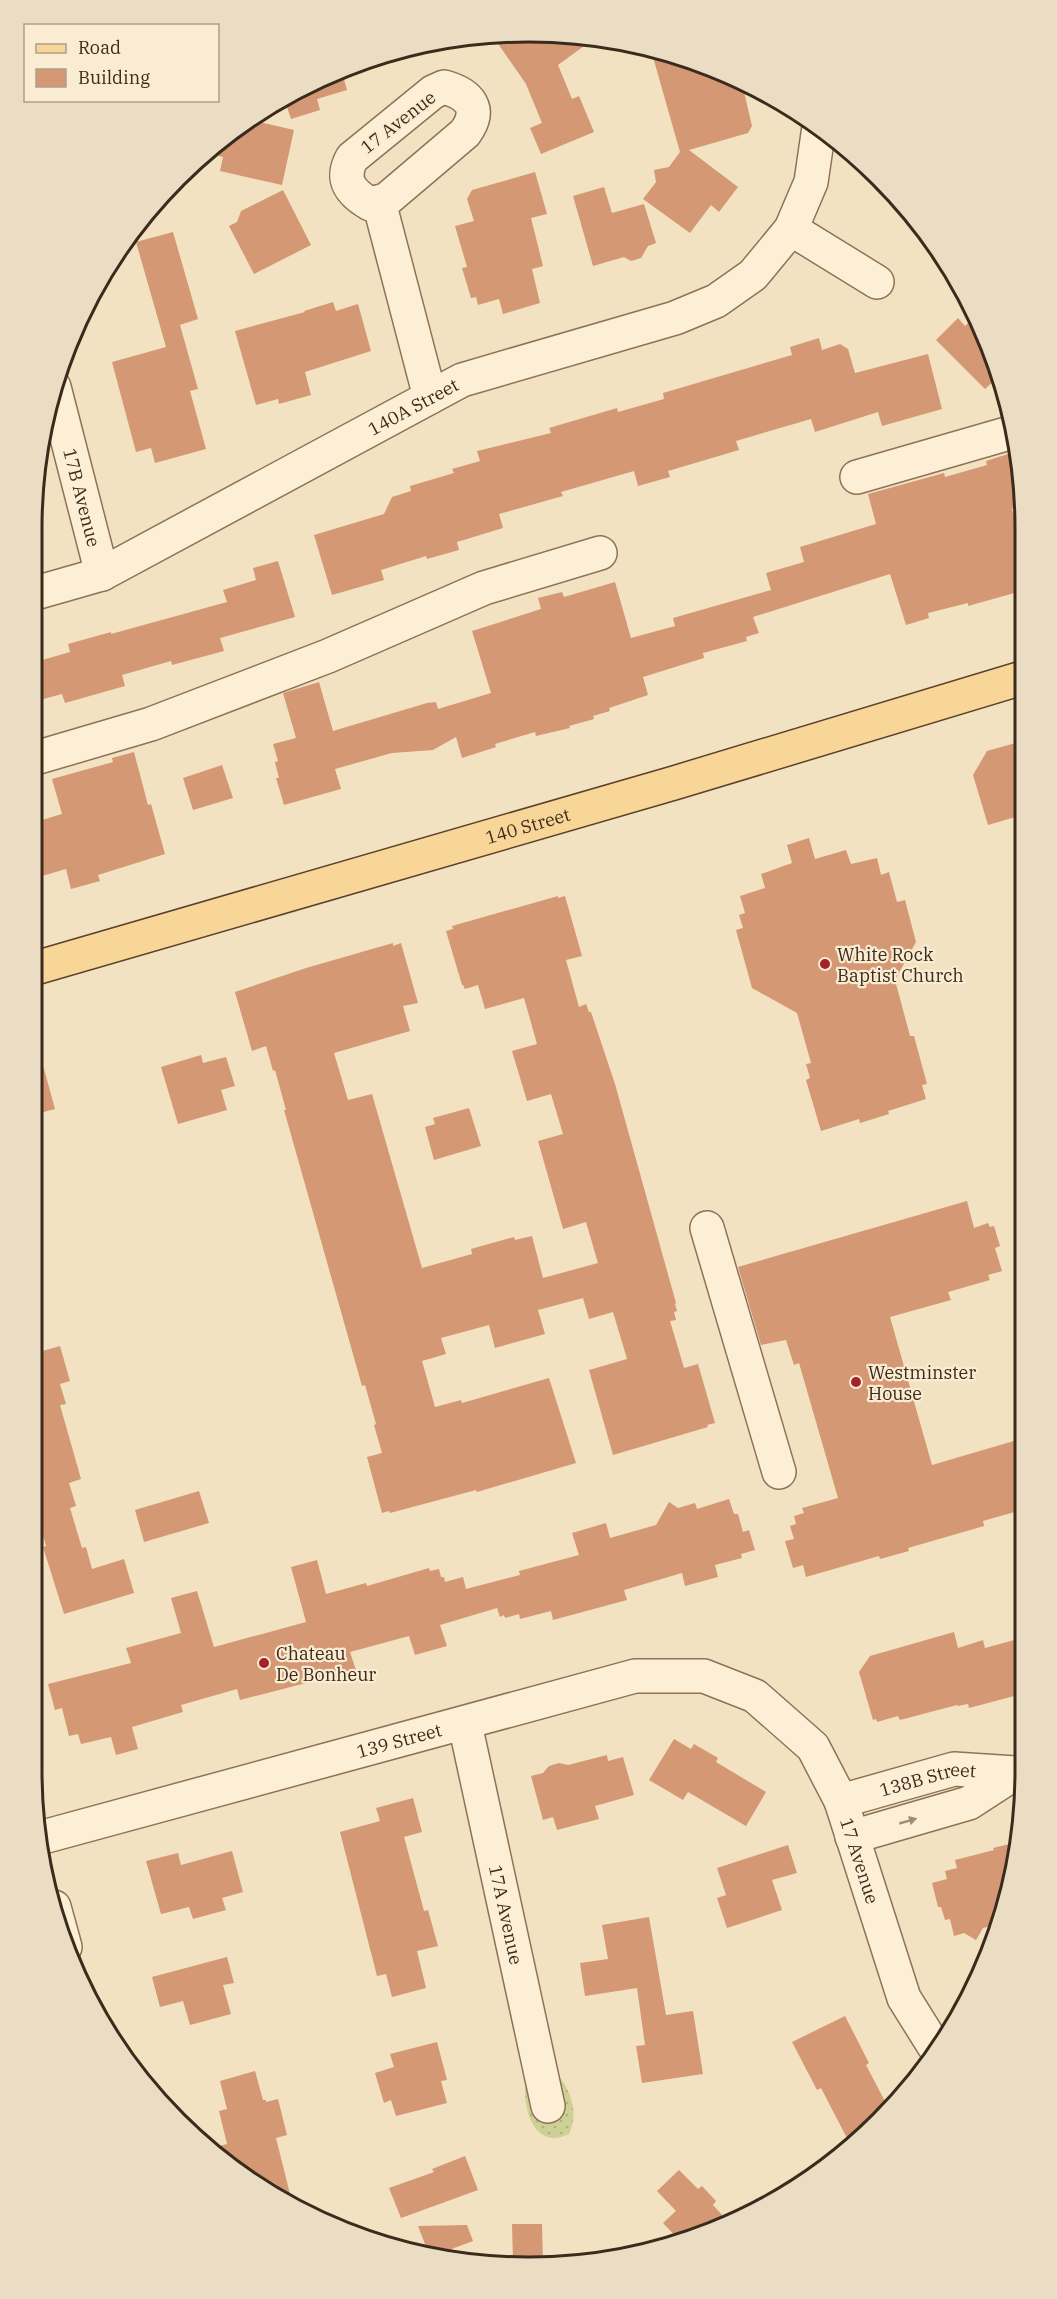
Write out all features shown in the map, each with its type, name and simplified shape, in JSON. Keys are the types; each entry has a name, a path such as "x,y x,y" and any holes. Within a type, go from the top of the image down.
{"main road":[{"name":"140 Street","path":"42,966 674,783 1015,680"}],"street":[{"name":"140A Street","path":"42,591 102,574 462,380 675,318 716,301 753,275 791,229 811,182 818,138"},
{"path":"379,202 430,397"},
{"path":"791,229 877,282"},
{"name":"17B Avenue","path":"59,405 102,574"},
{"path":"857,477 1006,434"},
{"path":"42,756 151,724 328,656 484,588 600,553"},
{"path":"707,1228 780,1472"},
{"name":"139 Street","path":"46,1836 635,1676 704,1676 755,1696"},
{"name":"17 Avenue","path":"755,1696 813,1747 842,1802 904,1998 932,2043"},
{"name":"17A Avenue","path":"465,1724 548,2106"},
{"name":"138B Street","path":"842,1802 954,1769 1015,1772"},
{"name":"138B Street","path":"852,1837 969,1803 1015,1775"}],"green space":[{"path":"552,2067 568,2090 573,2107 569,2134 556,2138 545,2136 537,2130 531,2120 525,2095 527,2071"}],"building":[{"path":"528,42 585,45 558,65 572,99 579,96 594,132 541,154 530,128 542,123 526,84 498,43"},
{"path":"654,59 685,68 744,92 752,126 748,133 689,150 738,187 719,212 711,205 690,233 643,199 656,182 654,170 669,167 680,152"},
{"path":"344,78 347,90 317,99 320,110 291,119 287,106"},
{"path":"261,122 294,130 282,185 220,171 223,157 217,156"},
{"path":"535,172 547,214 531,218 543,266 532,269 540,303 503,314 499,299 478,305 476,297 471,298 462,268 467,267 455,226 474,221 467,199 472,190"},
{"path":"604,187 612,213 644,204 656,243 648,246 641,258 631,261 624,257 593,266 573,196"},
{"path":"283,190 311,245 254,274 229,226 237,222 241,211"},
{"path":"173,232 198,319 180,325 198,389 190,391 206,449 155,463 151,448 136,452 112,362 166,347 136,242"},
{"path":"333,302 336,311 358,304 371,351 305,372 311,395 279,404 278,399 256,405 235,331"},
{"path":"958,318 965,326 969,322 989,372 992,382 985,389 936,340"},
{"path":"819,338 822,350 840,344 848,349 855,373 928,354 942,409 882,426 878,412 815,432 811,419 736,441 739,450 668,471 670,477 638,486 634,471 561,492 563,496 499,514 503,528 457,542 459,550 427,559 426,556 381,570 384,580 332,595 314,535 384,514 392,497 411,491 410,486 454,473 452,469 480,461 477,451 551,433 549,428 617,408 618,412 664,399 663,393 792,355 790,347"},
{"path":"1008,454 1011,465 1015,528 1015,593 968,606 968,603 928,613 929,618 906,625 890,574 753,617 759,633 746,637 747,641 703,653 704,658 643,677 648,695 609,708 610,711 593,716 594,719 569,726 570,728 536,736 535,732 495,744 496,747 462,758 456,737 433,750 392,753 335,769 341,789 284,805 276,778 279,778 275,762 278,761 273,744 296,738 283,693 319,682 333,731 427,703 436,702 438,709 491,693 472,631 541,609 538,598 562,592 564,597 615,582 631,638 675,626 673,618 771,590 766,573 804,562 800,547 876,524 868,494 944,473 945,477 987,465 986,461"},
{"path":"278,561 295,617 220,638 224,651 172,665 171,661 122,675 125,686 65,703 62,694 42,699 42,660 70,652 68,644 227,602 223,590 256,580 253,568"},
{"path":"1015,743 1015,817 988,825 973,775 987,751"},
{"path":"134,752 148,805 151,804 165,854 98,875 100,881 71,889 66,869 42,876 42,820 62,814 52,779 113,762 112,758"},
{"path":"222,765 233,798 193,810 183,778"},
{"name":"White Rock Baptist Church","path":"809,838 815,859 846,850 851,864 877,858 881,875 889,872 897,902 905,900 916,942 895,980 910,1036 914,1036 927,1084 922,1085 926,1099 860,1123 859,1119 821,1131 806,1080 810,1078 806,1064 811,1063 797,1013 752,988 736,930 743,928 739,915 745,913 740,896 765,888 761,874 792,863 787,845"},
{"path":"558,896 558,898 565,896 582,956 566,960 579,1007 586,1004 591,1012 615,1084 676,1303 677,1311 674,1312 676,1320 670,1321 684,1368 698,1364 715,1423 613,1455 589,1370 627,1359 613,1312 589,1319 583,1298 538,1310 545,1334 495,1348 489,1325 441,1338 446,1354 422,1361 435,1407 461,1400 462,1403 549,1378 576,1463 477,1492 476,1490 390,1513 389,1511 382,1513 367,1457 382,1453 365,1385 362,1386 284,1110 286,1110 275,1070 273,1071 266,1046 252,1051 235,992 306,968 393,943 393,946 401,943 418,1003 403,1006 410,1031 334,1053 348,1100 372,1094 422,1268 472,1254 471,1249 514,1237 515,1240 532,1236 543,1278 598,1263 586,1222 563,1229 538,1141 563,1134 551,1094 527,1101 512,1051 537,1044 524,998 485,1009 478,985 465,989 462,985 446,931 453,929 452,926"},
{"path":"201,1055 203,1063 226,1057 235,1086 221,1090 227,1110 178,1124 161,1067"},
{"path":"42,1062 55,1109 42,1112"},
{"path":"469,1108 481,1146 434,1160 425,1127 435,1124 433,1118"},
{"name":"Westminster House","path":"967,1201 974,1228 988,1223 990,1227 994,1226 1000,1246 995,1248 1002,1271 988,1275 990,1280 948,1292 951,1300 890,1317 932,1465 1015,1441 1015,1512 983,1521 984,1526 908,1548 909,1551 880,1559 879,1556 806,1577 803,1565 793,1568 785,1541 794,1539 790,1526 796,1524 794,1516 804,1513 802,1508 838,1498 799,1363 794,1365 786,1340 761,1345 738,1267"},
{"path":"60,1346 70,1381 60,1384 66,1404 60,1405 81,1479 69,1483 76,1506 70,1508 82,1548 86,1547 92,1569 124,1559 134,1593 64,1614 43,1547 46,1546 42,1531 42,1351"},
{"path":"199,1491 209,1523 144,1542 135,1510"},
{"path":"729,1499 734,1514 738,1514 743,1532 749,1530 755,1550 741,1554 742,1558 715,1565 718,1577 685,1586 682,1573 624,1590 627,1600 553,1620 551,1611 520,1619 519,1614 500,1617 497,1608 440,1625 447,1646 415,1655 409,1636 350,1652 356,1670 240,1700 237,1689 181,1705 183,1712 132,1727 138,1749 116,1755 111,1737 81,1744 78,1734 69,1736 62,1708 55,1710 48,1684 131,1663 126,1648 181,1633 171,1598 197,1591 214,1647 306,1622 291,1567 317,1560 326,1594 366,1583 367,1586 429,1568 430,1571 439,1569 445,1582 463,1577 466,1589 520,1575 519,1571 579,1555 572,1533 606,1523 610,1538 656,1525 669,1502 678,1508 695,1503 697,1509"},
{"path":"954,1632 958,1648 983,1640 985,1648 1015,1640 1015,1696 969,1708 968,1704 957,1705 900,1720 898,1716 877,1722 876,1719 873,1720 859,1672 870,1656"},
{"path":"674,1739 691,1749 694,1744 718,1758 716,1762 766,1792 746,1826 688,1792 683,1800 649,1780"},
{"path":"607,1755 608,1761 623,1757 634,1795 595,1806 599,1819 557,1830 553,1817 543,1820 531,1776 543,1773 549,1766 559,1763 568,1765"},
{"path":"413,1798 422,1832 404,1837 424,1911 428,1910 438,1946 417,1951 426,1988 392,1997 386,1974 377,1976 340,1832 380,1821 376,1808"},
{"path":"1009,1844 989,1926 983,1928 976,1940 964,1933 954,1936 950,1919 945,1920 941,1907 938,1907 932,1883 947,1879 945,1871 957,1868 955,1860 994,1850 993,1848"},
{"path":"788,1845 797,1873 772,1880 782,1910 727,1928 717,1898 726,1895 717,1868"},
{"path":"232,1851 243,1892 222,1898 226,1910 193,1919 189,1907 161,1914 146,1861 178,1853 181,1865"},
{"path":"649,1917 666,2015 693,2011 703,2074 642,2083 636,2046 645,2045 637,1988 585,1996 580,1963 608,1959 602,1925"},
{"path":"227,1957 234,1983 223,1985 231,2014 190,2025 183,2001 160,2007 152,1977"},
{"path":"845,2016 885,2101 847,2138 821,2088 817,2090 792,2042"},
{"path":"437,2042 447,2080 441,2081 447,2103 396,2116 391,2100 384,2103 375,2073 394,2067 390,2054"},
{"path":"255,2071 263,2100 266,2102 278,2099 287,2135 276,2138 290,2195 258,2175 220,2146 227,2144 219,2111 227,2109 220,2081"},
{"path":"465,2156 478,2190 401,2218 389,2188 434,2172 432,2169"},
{"path":"679,2170 698,2189 702,2186 716,2201 713,2205 723,2216 674,2234 663,2223 676,2211 657,2191"},
{"path":"512,2224 542,2224 543,2257 513,2257"},
{"path":"467,2225 473,2241 448,2250 426,2246 418,2226"}],"place":[{"name":"White Rock Baptist Church","path":"825,964"},
{"name":"Westminster House","path":"856,1382"},
{"name":"Chateau De Bonheur","path":"264,1663"}]}
